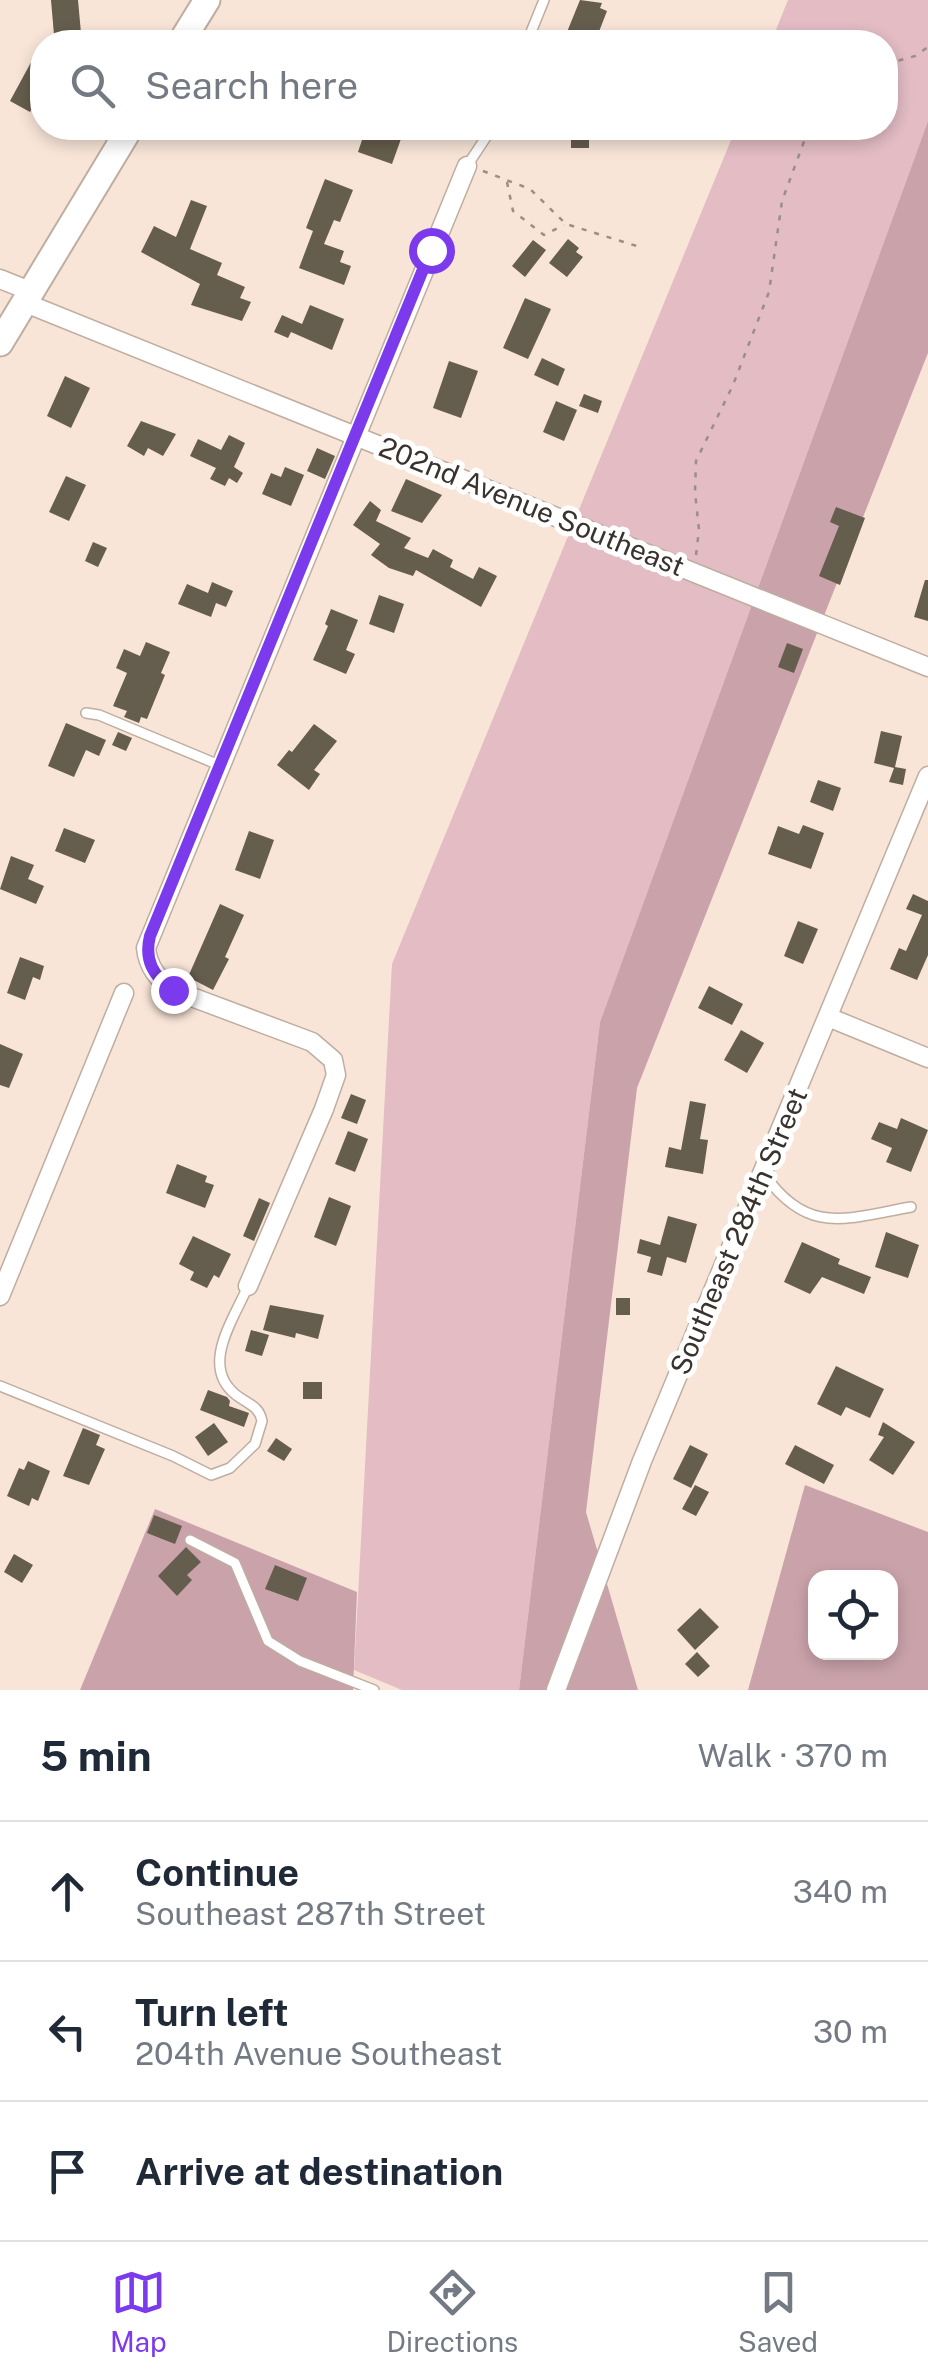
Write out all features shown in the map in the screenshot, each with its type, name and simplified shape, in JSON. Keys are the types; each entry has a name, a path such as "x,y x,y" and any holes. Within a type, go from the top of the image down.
{"street":[{"path":"189,30 207,0"},
{"path":"0,343 18,302 122,140"},
{"path":"248,1286 324,1108 336,1075 333,1060 312,1042 173,990 160,981 147,959 150,936 467,166"},
{"name":"202nd Avenue Southeast","path":"0,279 18,302 928,667"},
{"name":"Southeast 284th Street","path":"556,1690 642,1461 928,776"},
{"path":"0,1296 124,993"},
{"path":"828,1017 928,1058"}],"lane":[{"path":"532,30 544,0"},
{"path":"467,166 484,140"},
{"path":"86,712 220,765"},
{"path":"763,1173 778,1194 808,1215 842,1220 910,1208"},
{"path":"0,1386 211,1475 221,1474 255,1444 262,1422 254,1406 234,1393 220,1376 218,1357 248,1286"},
{"path":"190,1540 235,1563 268,1640 300,1661 374,1690"}],"path":[{"path":"898,61 928,48"},
{"path":"690,570 698,548 696,461 734,385 769,292 782,201 805,140"},
{"path":"467,166 530,189 566,224 640,247"},
{"path":"507,180 514,211 544,235 566,224"}],"shaded area":[{"path":"788,0 928,0 928,121 600,1022 519,1690 402,1690 354,1670 392,964 731,140 898,140 898,30 776,30"},
{"path":"928,121 928,353 637,1088 586,1512 638,1690 519,1690 600,1022"},
{"path":"805,1485 928,1532 928,1690 748,1690"},
{"path":"155,1509 357,1592 353,1690 80,1690"}],"building":[{"path":"51,0 78,0 81,30 54,30"},
{"path":"580,0 602,3 600,8 607,11 600,30 568,30"},
{"path":"30,64 30,112 10,101"},
{"path":"362,140 401,140 392,164 358,152"},
{"path":"571,140 589,140 589,148 571,148"},
{"path":"325,179 353,190 340,222 334,220 324,244 344,251 340,262 351,266 344,285 299,268 313,231 306,228"},
{"path":"191,200 207,206 190,249 222,263 217,275 245,287 240,298 251,302 242,321 191,305 200,284 141,252 154,226 176,237"},
{"path":"568,239 583,257 567,277 549,263"},
{"path":"533,240 546,250 525,277 512,266"},
{"path":"525,298 551,309 528,359 503,348"},
{"path":"310,305 344,319 332,350 291,332 288,338 274,332 282,315 302,324"},
{"path":"542,358 565,369 558,386 534,375"},
{"path":"449,361 478,371 461,418 433,408"},
{"path":"65,376 90,388 71,428 47,416"},
{"path":"584,394 602,401 598,413 579,406"},
{"path":"556,401 577,410 564,441 543,432"},
{"path":"141,421 176,434 163,456 148,448 144,456 127,446"},
{"path":"229,435 245,443 234,467 243,473 237,483 229,478 225,486 210,479 216,468 190,456 198,439 221,450"},
{"path":"317,448 335,456 325,479 307,471"},
{"path":"285,467 304,475 291,506 262,494 271,473 281,477"},
{"path":"66,476 86,485 69,521 49,512"},
{"path":"406,479 442,495 422,523 391,511"},
{"path":"370,501 381,510 376,521 411,538 404,548 428,558 433,549 453,560 450,567 473,579 479,567 497,576 481,607 416,570 413,576 389,568 371,555 380,544 353,525"},
{"path":"836,507 865,518 840,585 819,576 839,526 830,522"},
{"path":"93,542 107,548 98,567 85,561"},
{"path":"928,580 928,621 914,617"},
{"path":"212,582 233,591 226,607 216,603 211,617 178,604 187,584 208,593"},
{"path":"379,595 404,604 394,633 369,624"},
{"path":"331,609 358,620 346,650 355,654 346,674 313,660"},
{"path":"146,642 170,652 147,719 141,717 139,723 124,717 127,711 113,706 127,673 116,668 124,649 140,656"},
{"path":"787,643 803,649 794,673 778,667"},
{"path":"66,723 106,740 99,756 86,750 74,777 48,766"},
{"path":"314,724 337,741 314,770 320,774 309,790 277,765"},
{"path":"881,731 902,736 895,767 906,769 903,785 889,782 894,768 874,763"},
{"path":"118,732 132,738 126,751 112,745"},
{"path":"818,780 841,788 833,811 810,802"},
{"path":"803,825 824,833 811,869 768,854 778,826 799,834"},
{"path":"64,828 95,840 85,863 55,851"},
{"path":"249,831 274,840 260,879 235,870"},
{"path":"11,856 34,865 28,879 44,886 36,904 0,889"},
{"path":"913,894 928,901 928,955 917,980 890,969 899,948 906,951 922,915 906,909"},
{"path":"220,904 244,915 213,990 188,977"},
{"path":"798,921 818,929 803,964 784,956"},
{"path":"20,957 44,966 40,980 33,977 25,1000 7,993"},
{"path":"709,986 743,1004 732,1025 698,1008"},
{"path":"741,1030 764,1043 747,1073 724,1060"},
{"path":"0,1044 23,1054 9,1088 0,1085"},
{"path":"351,1094 366,1100 357,1124 341,1118"},
{"path":"690,1101 706,1104 700,1139 708,1140 703,1174 665,1167 669,1147 681,1150"},
{"path":"901,1118 928,1130 911,1172 886,1162 892,1148 871,1139 879,1122 897,1129"},
{"path":"348,1131 368,1139 355,1172 335,1164"},
{"path":"177,1164 207,1176 205,1182 214,1185 205,1208 166,1193"},
{"path":"329,1197 351,1206 336,1246 314,1237"},
{"path":"259,1198 270,1203 254,1241 243,1236"},
{"path":"668,1216 697,1224 686,1263 667,1257 662,1276 647,1272 651,1257 637,1253 640,1239 660,1245"},
{"path":"886,1232 919,1245 908,1278 875,1267"},
{"path":"193,1236 231,1254 219,1278 214,1275 207,1288 190,1280 194,1272 179,1264"},
{"path":"802,1242 840,1259 838,1264 871,1277 864,1294 822,1277 810,1294 784,1282"},
{"path":"616,1298 630,1298 630,1315 616,1315"},
{"path":"270,1305 324,1315 318,1339 263,1330"},
{"path":"251,1330 269,1335 262,1356 245,1351"},
{"path":"836,1366 884,1389 870,1418 846,1407 841,1416 817,1404"},
{"path":"303,1382 322,1382 322,1399 303,1399"},
{"path":"208,1390 227,1397 229,1406 249,1413 244,1427 200,1410"},
{"path":"883,1422 915,1442 893,1475 869,1460 884,1437 878,1435"},
{"path":"214,1423 228,1442 208,1456 195,1437"},
{"path":"83,1428 100,1435 96,1445 105,1449 89,1485 63,1476"},
{"path":"276,1438 292,1449 284,1461 267,1451"},
{"path":"690,1445 708,1454 691,1488 673,1479"},
{"path":"795,1445 834,1465 824,1484 785,1464"},
{"path":"28,1461 50,1471 38,1501 32,1498 29,1506 7,1496 19,1468 24,1470"},
{"path":"695,1485 709,1492 696,1516 682,1509"},
{"path":"154,1515 182,1526 175,1544 147,1533"},
{"path":"186,1547 201,1562 187,1575 192,1580 177,1596 158,1576"},
{"path":"14,1554 33,1565 22,1583 4,1572"},
{"path":"275,1565 307,1578 298,1601 265,1589"},
{"path":"700,1608 719,1627 695,1650 677,1630"},
{"path":"697,1652 710,1666 698,1677 685,1664"}],"route":[{"path":"173,990 160,981 147,959 150,936 431,250"}]}
